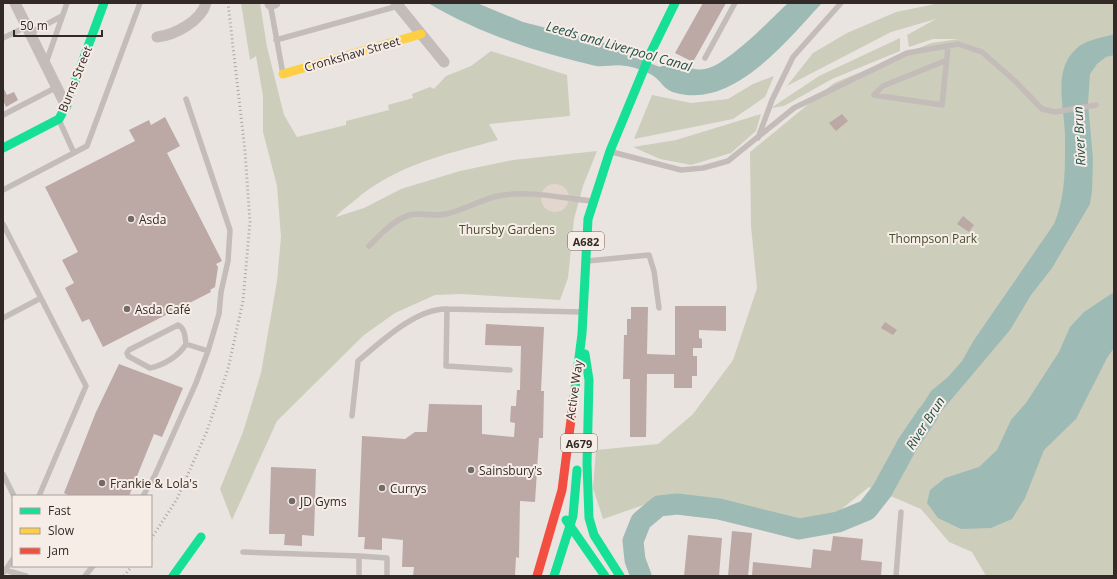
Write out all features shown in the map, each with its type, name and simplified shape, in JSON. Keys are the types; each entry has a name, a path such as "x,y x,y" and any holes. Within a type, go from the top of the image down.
{"main road":[{"name":"Burns Street","path":"3,148 58,119 66,106 104,3"},
{"name":"A682","path":"582,334 588,219 612,148 651,52 675,3"},
{"name":"Cronkshaw Street","path":"283,74 421,34"},
{"name":"Active Way","path":"582,334 589,380 587,488 589,518 594,535 620,576"},
{"name":"Active Way","path":"537,576 549,541 560,501 582,334"},
{"name":"Active Way","path":"554,576 570,527 576,492 585,358"},
{"path":"560,501 570,527 604,576"},
{"path":"549,541 560,530 570,527 582,529 594,535"},
{"path":"173,576 201,537"}],"street":[{"path":"15,3 58,87 66,106"},
{"path":"158,37 167,36 195,20 206,3"},
{"path":"397,5 444,62"}],"lane":[{"path":"46,64 67,3"},
{"path":"3,190 87,146 140,3"},
{"path":"272,3 276,40 283,74"},
{"path":"705,58 735,3"},
{"path":"758,138 777,89 794,57 841,3"},
{"path":"276,40 397,5"},
{"path":"3,38 28,30 62,16"},
{"path":"612,148 681,170 703,168 728,161 794,108 907,53 948,47 958,44 982,52 1015,81 1042,109 1055,112 1096,105"},
{"path":"947,60 883,86 874,96 942,105 947,60 948,47"},
{"path":"3,115 58,87"},
{"path":"144,495 155,475 196,383 208,351 219,314 221,292 228,261 230,230 186,99"},
{"path":"58,119 74,153"},
{"path":"369,246 391,225 410,215 435,216 448,214 483,200 498,196 512,194 541,195 594,201"},
{"path":"3,224 86,386 39,495"},
{"path":"585,261 649,255 654,271 659,308"},
{"path":"3,318 41,298"},
{"path":"352,416 358,361 394,331 413,319 436,308 583,313"},
{"path":"447,309 446,366 510,370"},
{"path":"175,325 181,326 185,334 186,344 181,353 157,366 150,368 128,356 127,353 129,350 175,325"},
{"path":"186,344 208,351"},
{"path":"3,474 14,495"},
{"path":"896,576 901,512"},
{"path":"243,552 387,558 387,576"},
{"path":"359,556 359,576"},
{"path":"12,560 4,571 26,576"},
{"path":"85,576 92,567"}],"green space":[{"name":"Thursby Gardens","path":"241,3 260,3 267,47 284,115 297,137 346,125 346,121 389,110 388,105 413,98 412,94 430,87 434,89 446,76 471,66 491,51 567,75 570,116 489,124 498,140 422,162 387,178 370,189 336,217 364,208 401,189 460,171 513,160 597,151 583,186 574,219 568,278 560,300 461,294 435,295 395,313 364,335 277,421 232,520 220,489 243,432 261,373 277,281 281,237 277,186 263,132 263,96 256,56 250,60"},
{"name":"Thompson Park","path":"940,3 1114,3 1114,34 1084,44 1114,55 1114,576 986,576 972,552 949,542 921,509 869,487 833,516 788,520 705,502 661,499 603,519 593,488 596,450 658,444 693,414 733,360 757,288 751,226 750,152 834,83 931,43 959,39 933,39 909,47 907,35 936,19 891,32 787,86 813,53 847,33 896,12"},
{"path":"900,38 900,51 832,79 784,106 771,108 819,76"},
{"path":"774,76 765,97 733,119 634,139 652,95 691,103 728,99 753,84"},
{"path":"761,114 756,131 731,153 691,165 660,159 633,147 676,140"}],"shaded area":[{"path":"555,184 565,188 569,198 565,208 555,212 545,208 541,198 545,188"}],"water":[{"path":"428,3 477,3 523,22 613,45 631,56 660,67 670,64 693,69 705,69 714,66 736,51 788,3 822,3 793,35 758,68 738,81 718,91 697,95 672,92 652,75 636,68 622,65 596,66 552,55 509,41 468,24"},
{"path":"1114,34 1114,55 1106,57 1097,64 1090,74 1088,103 1093,159 1090,204 1052,268 1031,295 1010,330 918,439 904,434 931,391 948,377 962,361 974,340 1054,224 1061,203 1064,181 1065,137 1061,91 1064,69 1068,59 1075,50 1083,44"},
{"path":"1114,292 1114,348 1107,358 1076,419 1044,450 1025,498 1012,519 991,528 961,529 938,518 927,503 930,490 945,478 979,467 997,450 1011,420 1026,403 1059,352 1070,327 1084,312"}],"building":[{"path":"703,3 726,3 693,62 675,53"},
{"path":"3,87 7,95 14,92 18,100 6,107 3,100"},
{"path":"842,114 848,121 836,131 829,123"},
{"name":"Asda","path":"165,117 180,146 167,153 222,261 216,264 218,267 215,287 210,290 211,292 103,347 89,319 82,322 65,288 74,283 62,260 78,252 45,187 135,141 129,130 149,120 151,125"},
{"path":"963,216 974,225 969,232 957,224"},
{"path":"675,306 726,306 726,331 699,330 699,338 702,339 702,348 693,348 693,356 697,356 697,376 692,376 692,388 674,388 674,374 647,374 646,437 630,437 630,379 623,379 624,335 627,335 627,319 631,319 631,307 648,307 647,354 675,355"},
{"path":"885,322 897,330 893,335 881,328"},
{"name":"Sainsbury's","path":"486,324 544,327 541,391 544,391 543,438 539,438 535,502 520,501 519,558 516,557 515,576 413,576 414,567 402,567 403,540 382,538 382,550 364,549 365,537 358,537 362,436 405,439 415,432 427,432 429,404 482,405 482,434 514,437 515,423 510,422 511,406 516,406 517,390 520,390 521,346 485,345"},
{"path":"119,364 183,388 162,437 154,434 129,495 68,495 64,493 96,412"},
{"name":"JD Gyms","path":"271,467 316,469 314,536 302,535 302,546 284,545 285,534 269,534"},
{"path":"732,531 752,533 748,576 728,576"},
{"path":"688,535 722,538 719,576 684,576"},
{"path":"833,536 863,539 861,560 882,562 881,576 752,576 753,562 811,568 813,549 831,551"}],"waterway":[{"name":"River Brun","path":"641,576 635,560 633,541 641,521 659,506 677,504 719,509 799,529 838,522 867,510 882,491 907,445 928,414"}],"railway":[{"path":"152,537 177,499 207,431 228,369 243,301 250,222 245,151 228,3"},
{"path":"124,576 131,567"}],"traffic: fast":[{"path":"3,148 59,119 66,106 104,3"},
{"path":"573,404 582,334 588,219 610,151 651,52 675,3"},
{"path":"585,354 589,380 587,464 589,518 594,535 620,576"},
{"path":"554,576 573,516 577,470"},
{"path":"566,520 605,576"},
{"path":"173,576 201,537"}],"traffic: slow":[{"path":"283,74 421,34"}],"traffic: jam":[{"path":"537,576 562,490 573,404"}],"place":[{"name":"Asda","path":"131,219"},
{"name":"Asda Café","path":"127,309"},
{"name":"Sainsbury's","path":"471,470"},
{"name":"Frankie & Lola's","path":"102,483"},
{"name":"Currys","path":"382,488"},
{"name":"JD Gyms","path":"292,501"}],"water label":[{"name":"Leeds and Liverpool Canal","path":"619,46"}]}
